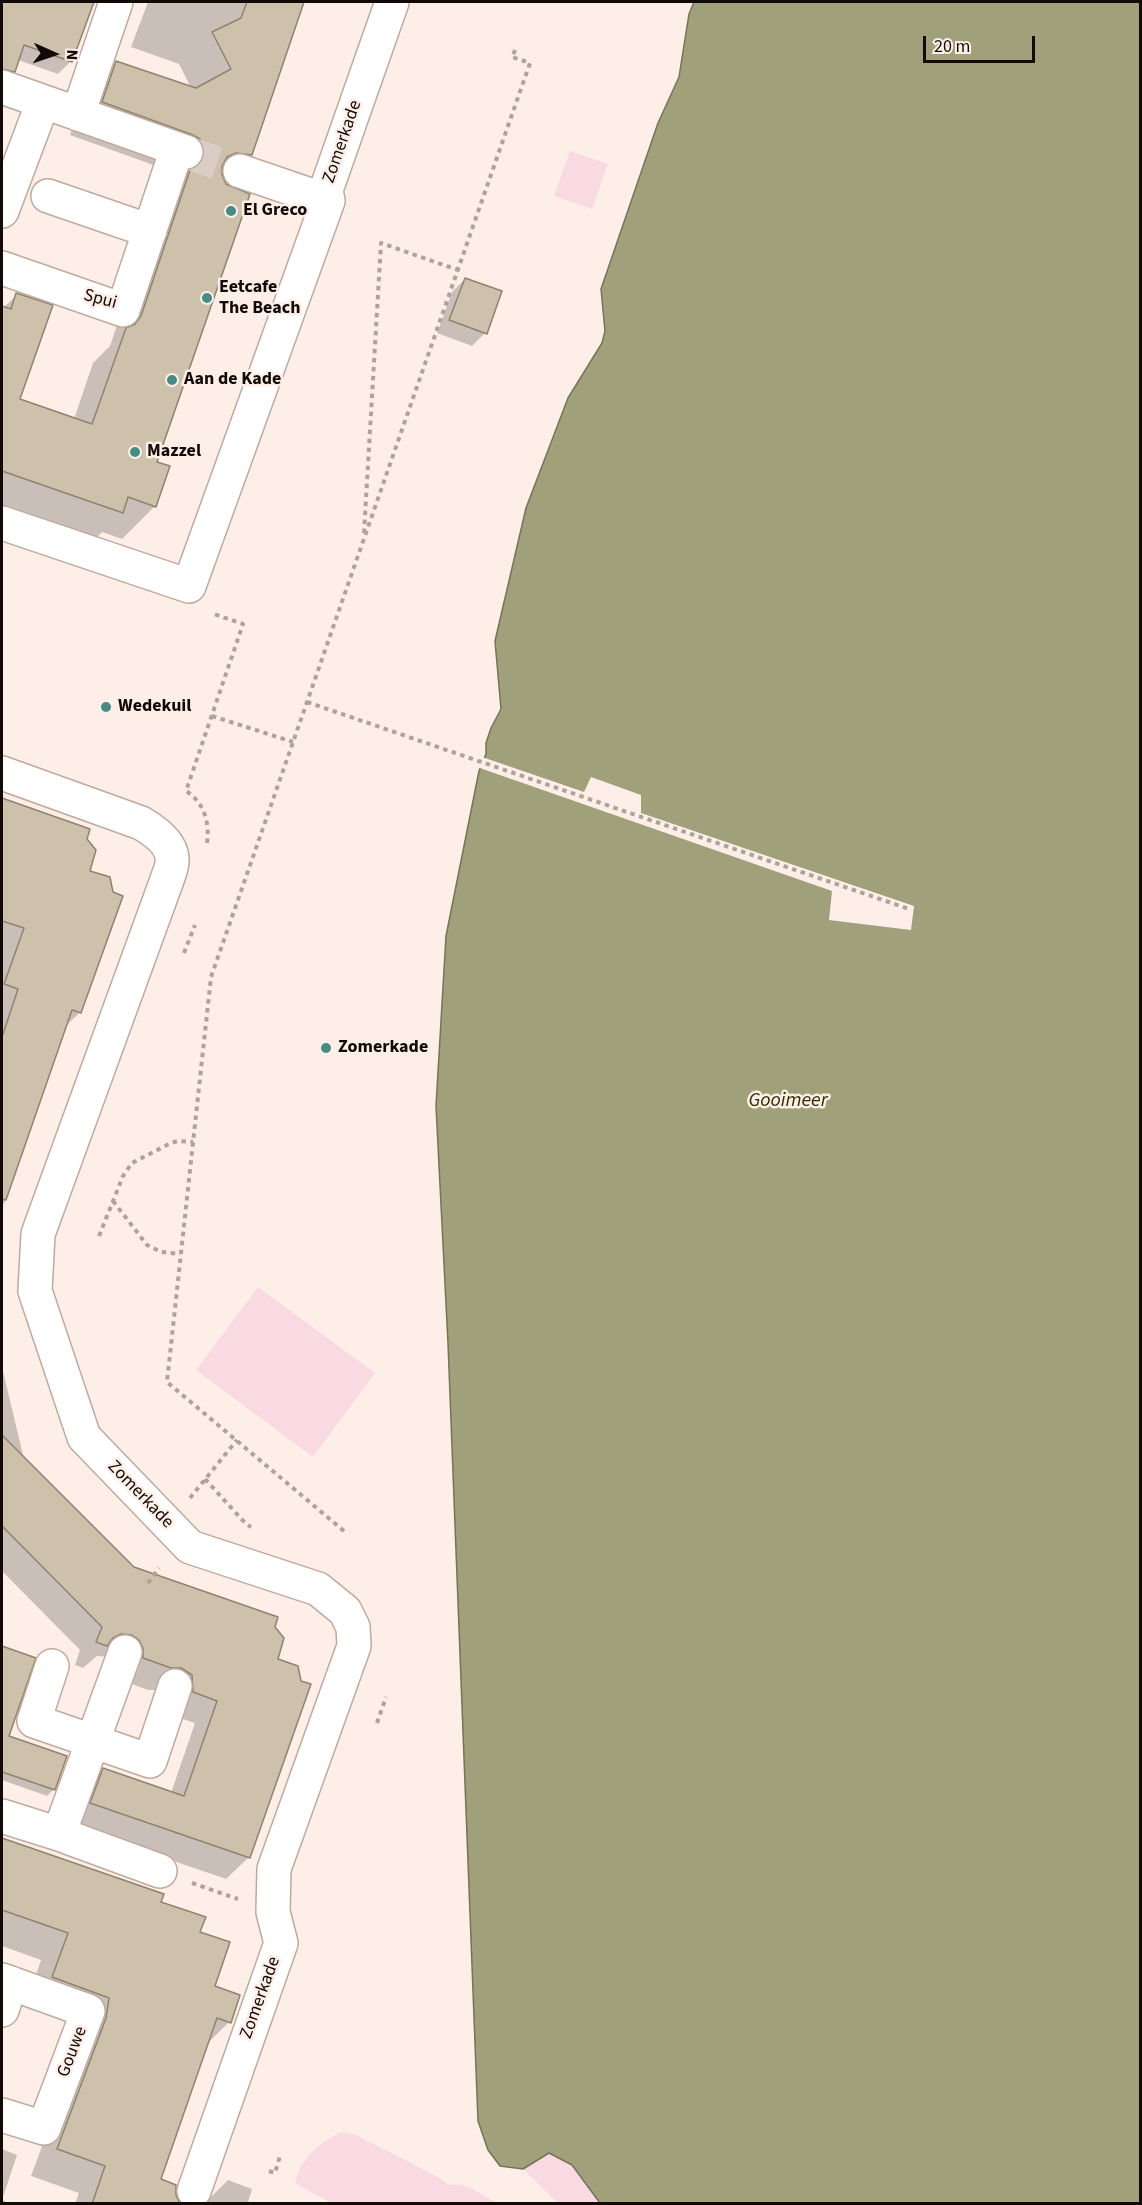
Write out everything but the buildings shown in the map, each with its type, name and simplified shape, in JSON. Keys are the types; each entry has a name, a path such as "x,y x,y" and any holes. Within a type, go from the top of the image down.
{"street":[{"path":"78,114 116,2"},
{"name":"Zomerkade","path":"2,523 189,586 328,201 326,190 392,2"},
{"name":"Spui","path":"2,87 182,151 150,231 123,310 2,268"},
{"path":"2,212 43,102"},
{"path":"240,171 328,201"},
{"path":"48,196 150,231"},
{"name":"Zomerkade","path":"2,773 141,824 164,841 172,859 168,877 38,1234 35,1291 84,1437 190,1547 318,1589 345,1611 353,1627 354,1646 274,1869 273,1912 281,1943 194,2191"},
{"path":"59,1834 125,1652"},
{"path":"52,1666 34,1721 150,1761 175,1686"},
{"path":"2,1816 160,1871"},
{"name":"Gouwe","path":"2,2115 44,2128 88,2011 5,1991"}],"path":[{"path":"344,1532 167,1382 211,977 530,63 512,57 516,48"},
{"path":"364,539 381,243 458,270"},
{"path":"204,852 208,830 206,816 196,800 186,791 234,653"},
{"path":"307,702 909,909"},
{"path":"212,716 293,742"},
{"path":"184,953 195,925"},
{"path":"99,1236 123,1176 132,1163 171,1143 193,1142"},
{"path":"113,1201 147,1245 161,1252 180,1254"},
{"path":"198,1488 237,1440"},
{"path":"206,1479 246,1524 256,1529"},
{"path":"377,1723 386,1697"},
{"path":"160,1871 273,1912"},
{"path":"269,2171 275,2173 280,2156"}],"shaded area":[{"path":"570,151 608,164 592,209 554,196"},
{"path":"258,1287 375,1373 313,1457 196,1370"},
{"path":"341,2132 356,2135 438,2177 449,2185 468,2187 498,2203 331,2203 295,2183 302,2166 312,2152"},
{"path":"549,2153 572,2165 600,2203 558,2203 523,2169"}],"water":[{"name":"Gooimeer","path":"694,2 1140,2 1140,2203 600,2203 572,2165 549,2153 523,2169 500,2166 488,2150 478,2121 448,1343 436,1106 446,936 479,771 486,754 486,743 491,728 501,709 495,641 526,508 568,398 602,343 605,331 601,289 658,123 679,77 689,14"}],"pier":[{"path":"482,757 584,792 591,777 641,795 641,813 914,906 911,930 829,920 832,891 477,767"}],"tunnel":[{"path":"186,152 240,171"}],"place":[{"name":"El Greco","path":"231,211"},
{"name":"Eetcafe The Beach","path":"207,298"},
{"name":"Aan de Kade","path":"172,380"},
{"name":"Mazzel","path":"135,452"},
{"name":"Wedekuil","path":"106,707"},
{"name":"Zomerkade","path":"326,1048"}]}
